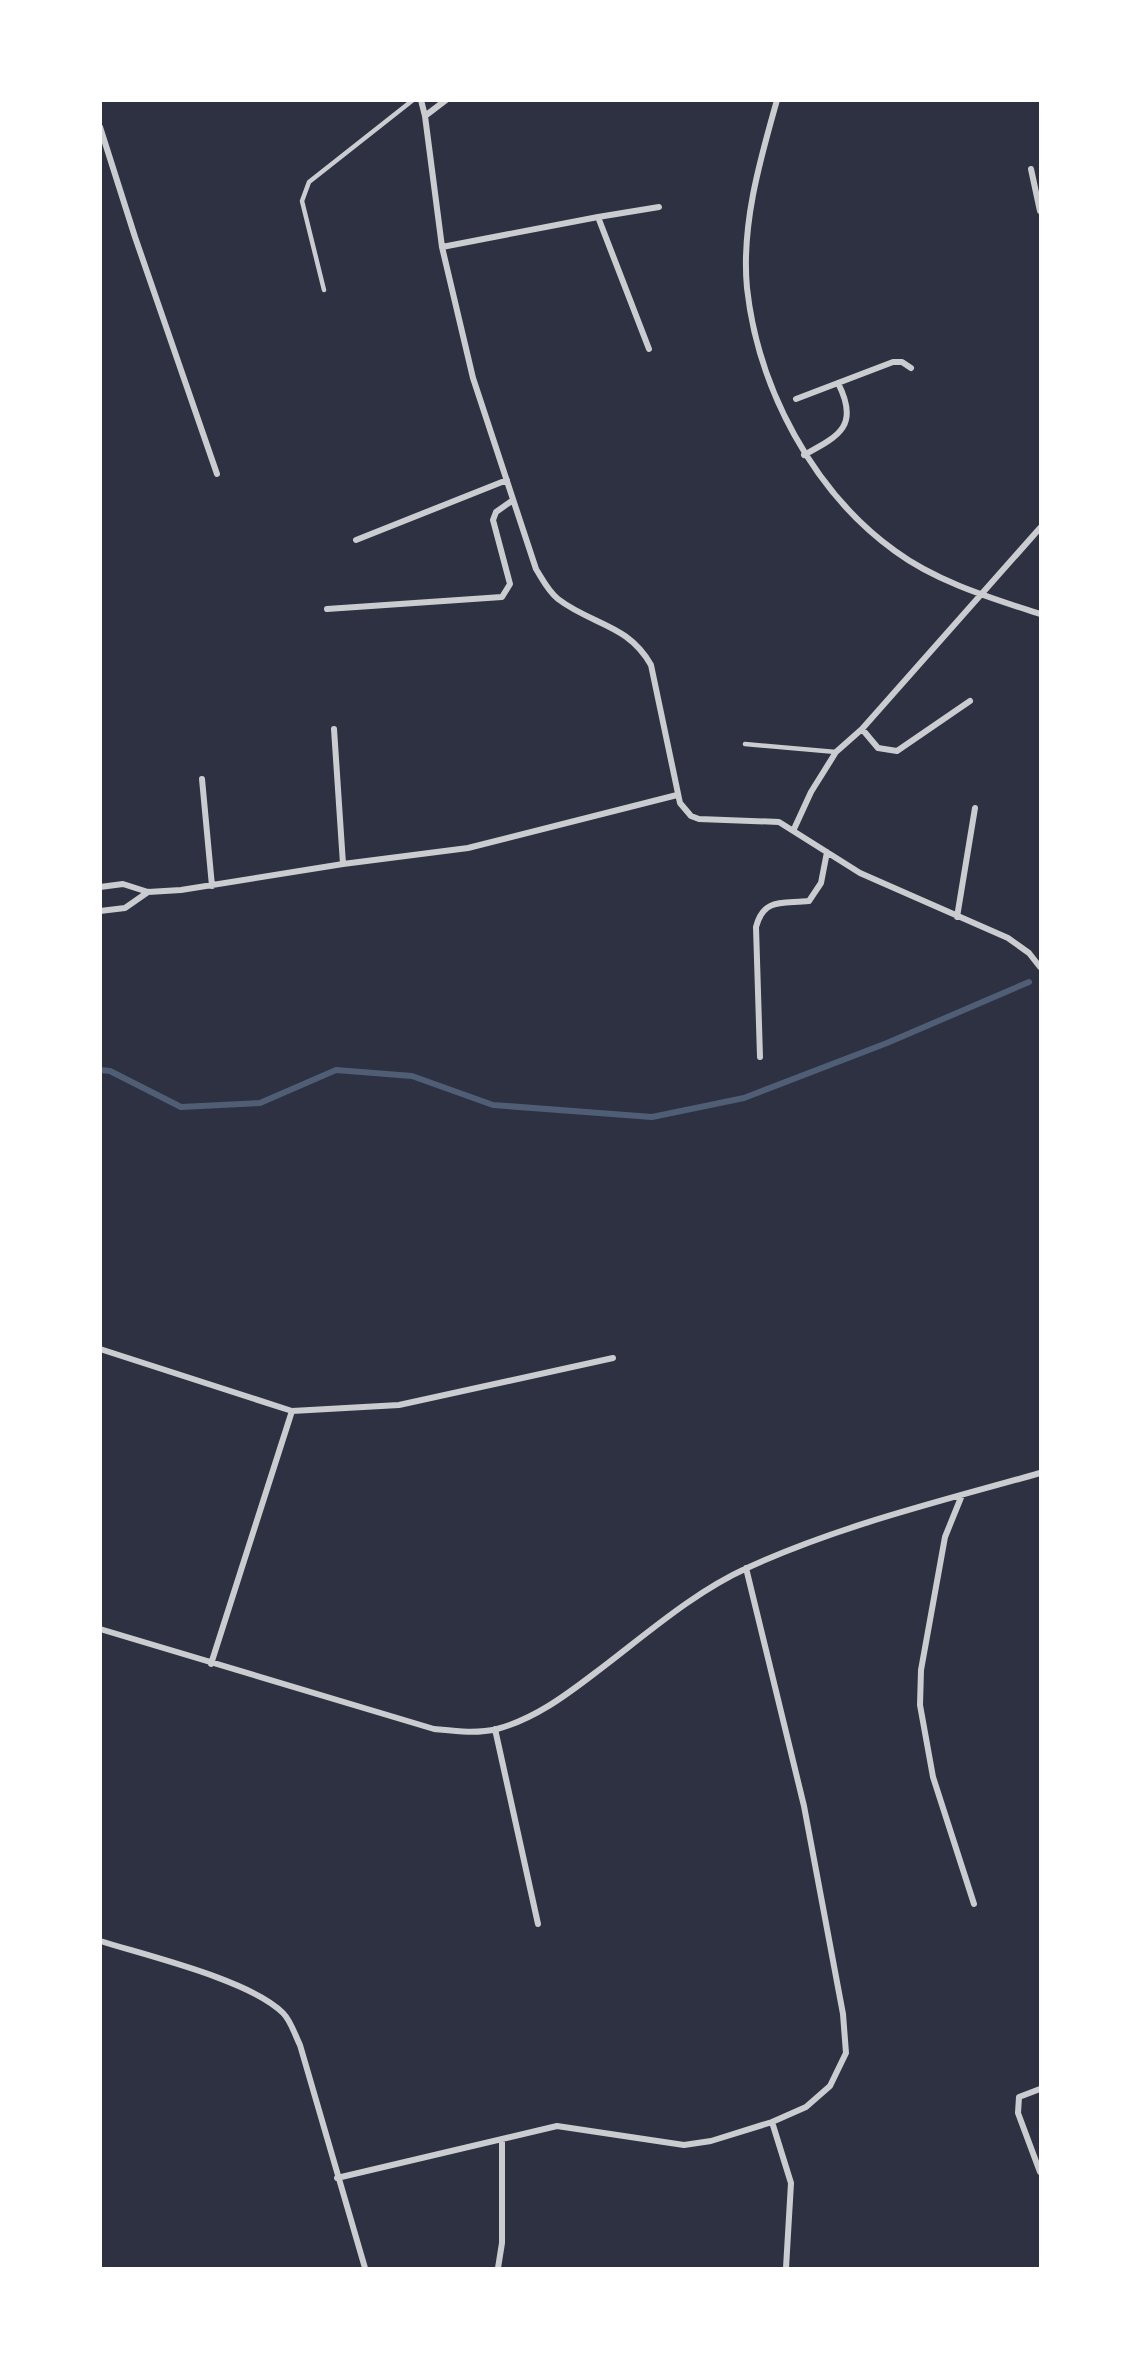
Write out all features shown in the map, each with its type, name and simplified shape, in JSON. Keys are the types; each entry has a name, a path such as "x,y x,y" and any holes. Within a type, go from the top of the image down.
{"street":[{"path":"421,100 442,247 473,378 536,569 548,588 575,609 625,634 643,651 651,665 677,795 686,811 699,819 714,822 766,820 779,822 794,829 860,873 1008,938 1029,953 1041,967"},
{"path":"425,116 446,100"},
{"path":"777,100 753,195 747,287 755,332 768,378 804,455 844,504 895,552 981,594 1041,614"},
{"path":"100,127 135,237 217,474"},
{"path":"1030,169 1041,211"},
{"path":"442,247 659,207"},
{"path":"598,217 649,349"},
{"path":"796,399 893,362 902,362 911,368"},
{"path":"804,455 836,437 845,429 848,411 838,383"},
{"path":"356,540 507,480"},
{"path":"327,609 502,597 510,584 493,520 496,512 513,500"},
{"path":"794,829 811,792 836,752 862,729 1041,528"},
{"path":"862,729 878,748 897,751 970,701"},
{"path":"334,729 343,864"},
{"path":"202,779 212,886"},
{"path":"100,887 123,884 152,892 212,886 343,864 468,849 677,795"},
{"path":"957,917 975,808"},
{"path":"760,1058 756,927 761,912 767,906 810,901 821,883 827,852"},
{"path":"100,911 125,908 152,892"},
{"path":"100,1349 292,1411 399,1405 614,1358"},
{"path":"212,1664 292,1411"},
{"path":"100,1629 434,1730 465,1732 495,1729 525,1719 564,1697 712,1586 746,1568 826,1535 1041,1473"},
{"path":"962,1495 945,1537 921,1670 920,1705 933,1777 974,1904"},
{"path":"337,2178 557,2126 684,2145 711,2140 772,2122 806,2107 830,2086 846,2053 843,2014 804,1806 746,1568"},
{"path":"495,1729 538,1924"},
{"path":"100,1941 235,1984 265,1997 285,2015 300,2045 365,2268"},
{"path":"1041,2089 1019,2097 1017,2103 1017,2113 1041,2172"},
{"path":"772,2122 791,2182 786,2268"},
{"path":"498,2268 502,2242 502,2139"}],"lane":[{"path":"324,290 302,201 304,191 309,182 413,100"},
{"path":"745,744 836,752"}],"waterway":[{"path":"100,1070 110,1071 181,1107 260,1103 336,1070 412,1076 493,1105 652,1117 744,1098 887,1043 1029,982"}]}
